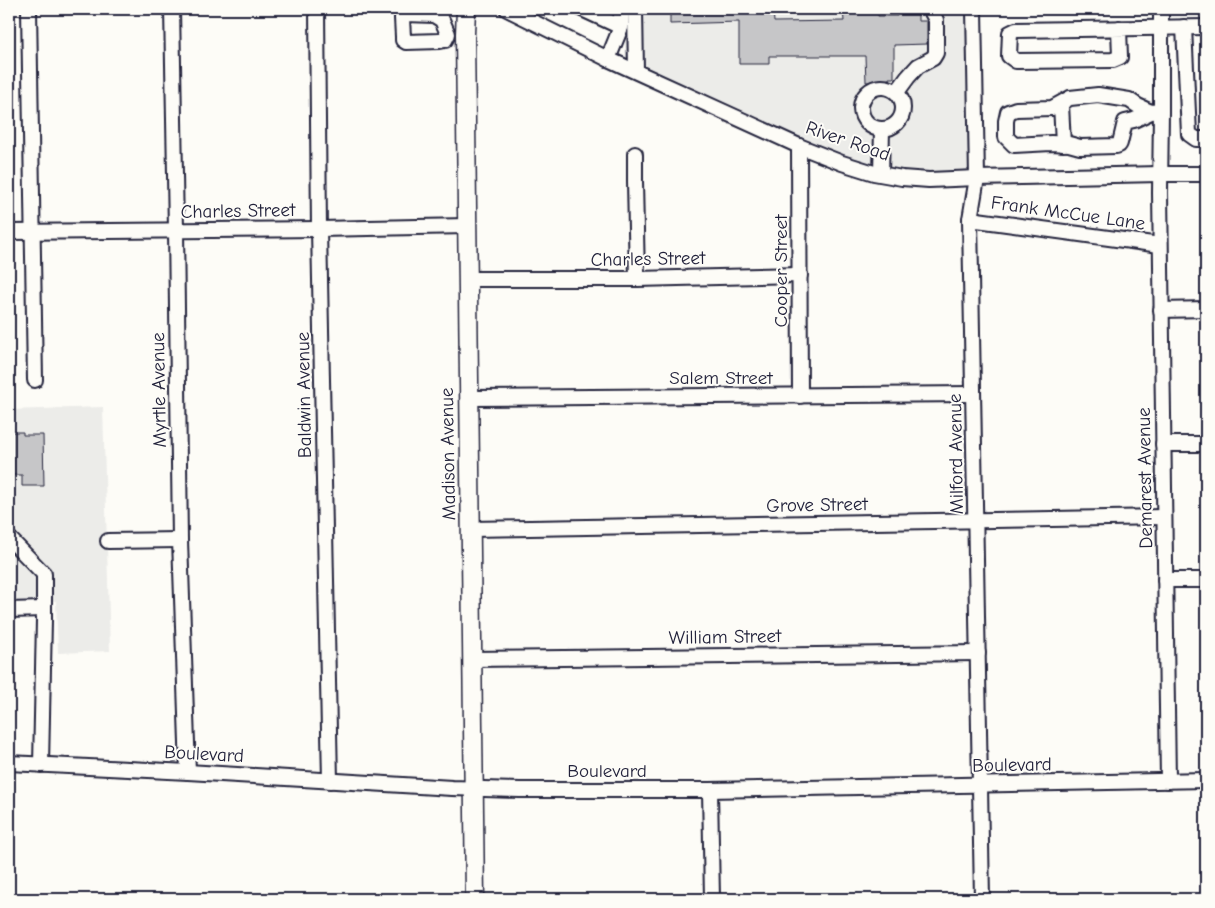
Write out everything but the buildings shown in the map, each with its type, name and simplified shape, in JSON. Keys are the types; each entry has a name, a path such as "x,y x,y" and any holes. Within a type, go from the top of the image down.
{"main road":[{"name":"Madison Avenue","path":"466,9 456,34 467,226 474,899"}],"street":[{"path":"30,9 36,380"},
{"name":"Myrtle Avenue","path":"172,9 180,540 188,772"},
{"name":"Baldwin Avenue","path":"317,9 319,229 330,781"},
{"name":"River Road","path":"507,9 608,59 800,146 842,163 882,174 929,180 1206,174"},
{"path":"582,9 621,27"},
{"path":"608,59 621,27 621,9"},
{"path":"635,9 636,71"},
{"path":"897,92 918,66 933,58 936,53 936,20 930,9"},
{"name":"Milford Avenue","path":"974,9 977,178 970,219 982,899"},
{"name":"Demarest Avenue","path":"1161,9 1156,111 1160,174 1168,781"},
{"path":"1119,28 1120,57 1114,60 1016,62 1010,56 1010,33 1016,30 1161,27 1206,27"},
{"path":"1184,27 1189,134 1196,139 1206,139"},
{"path":"882,86 889,87 897,92 904,108 895,125 882,129 868,124 863,118 861,104 868,91 882,86"},
{"path":"1124,99 1125,122 1119,146 1080,147 1051,143 1014,145 1006,137 1008,112 1016,109 1052,108 1070,98 1098,95 1124,99 1128,100 1138,106 1156,111"},
{"path":"1061,104 1063,144"},
{"path":"1125,122 1156,111"},
{"path":"882,129 882,174"},
{"name":"Cooper Street","path":"800,146 800,396"},
{"path":"635,154 637,278"},
{"name":"Frank McCue Lane","path":"970,219 1160,245"},
{"name":"Charles Street","path":"9,232 467,226"},
{"name":"Charles Street","path":"468,279 800,275"},
{"path":"1161,310 1206,309"},
{"name":"Salem Street","path":"468,398 973,394"},
{"path":"1163,444 1206,444"},
{"name":"Grove Street","path":"470,530 1164,517"},
{"path":"9,539 44,574 41,765"},
{"path":"108,541 180,540"},
{"path":"1165,580 1206,580"},
{"path":"9,610 44,615"},
{"name":"William Street","path":"472,659 978,653"},
{"name":"Boulevard","path":"9,763 520,790 710,790 1206,780"},
{"path":"710,790 712,899"}],"shaded area":[{"path":"626,9 974,9 977,178 874,173 625,66"},
{"path":"103,407 110,651 58,653 56,601 9,602 9,410"}]}
